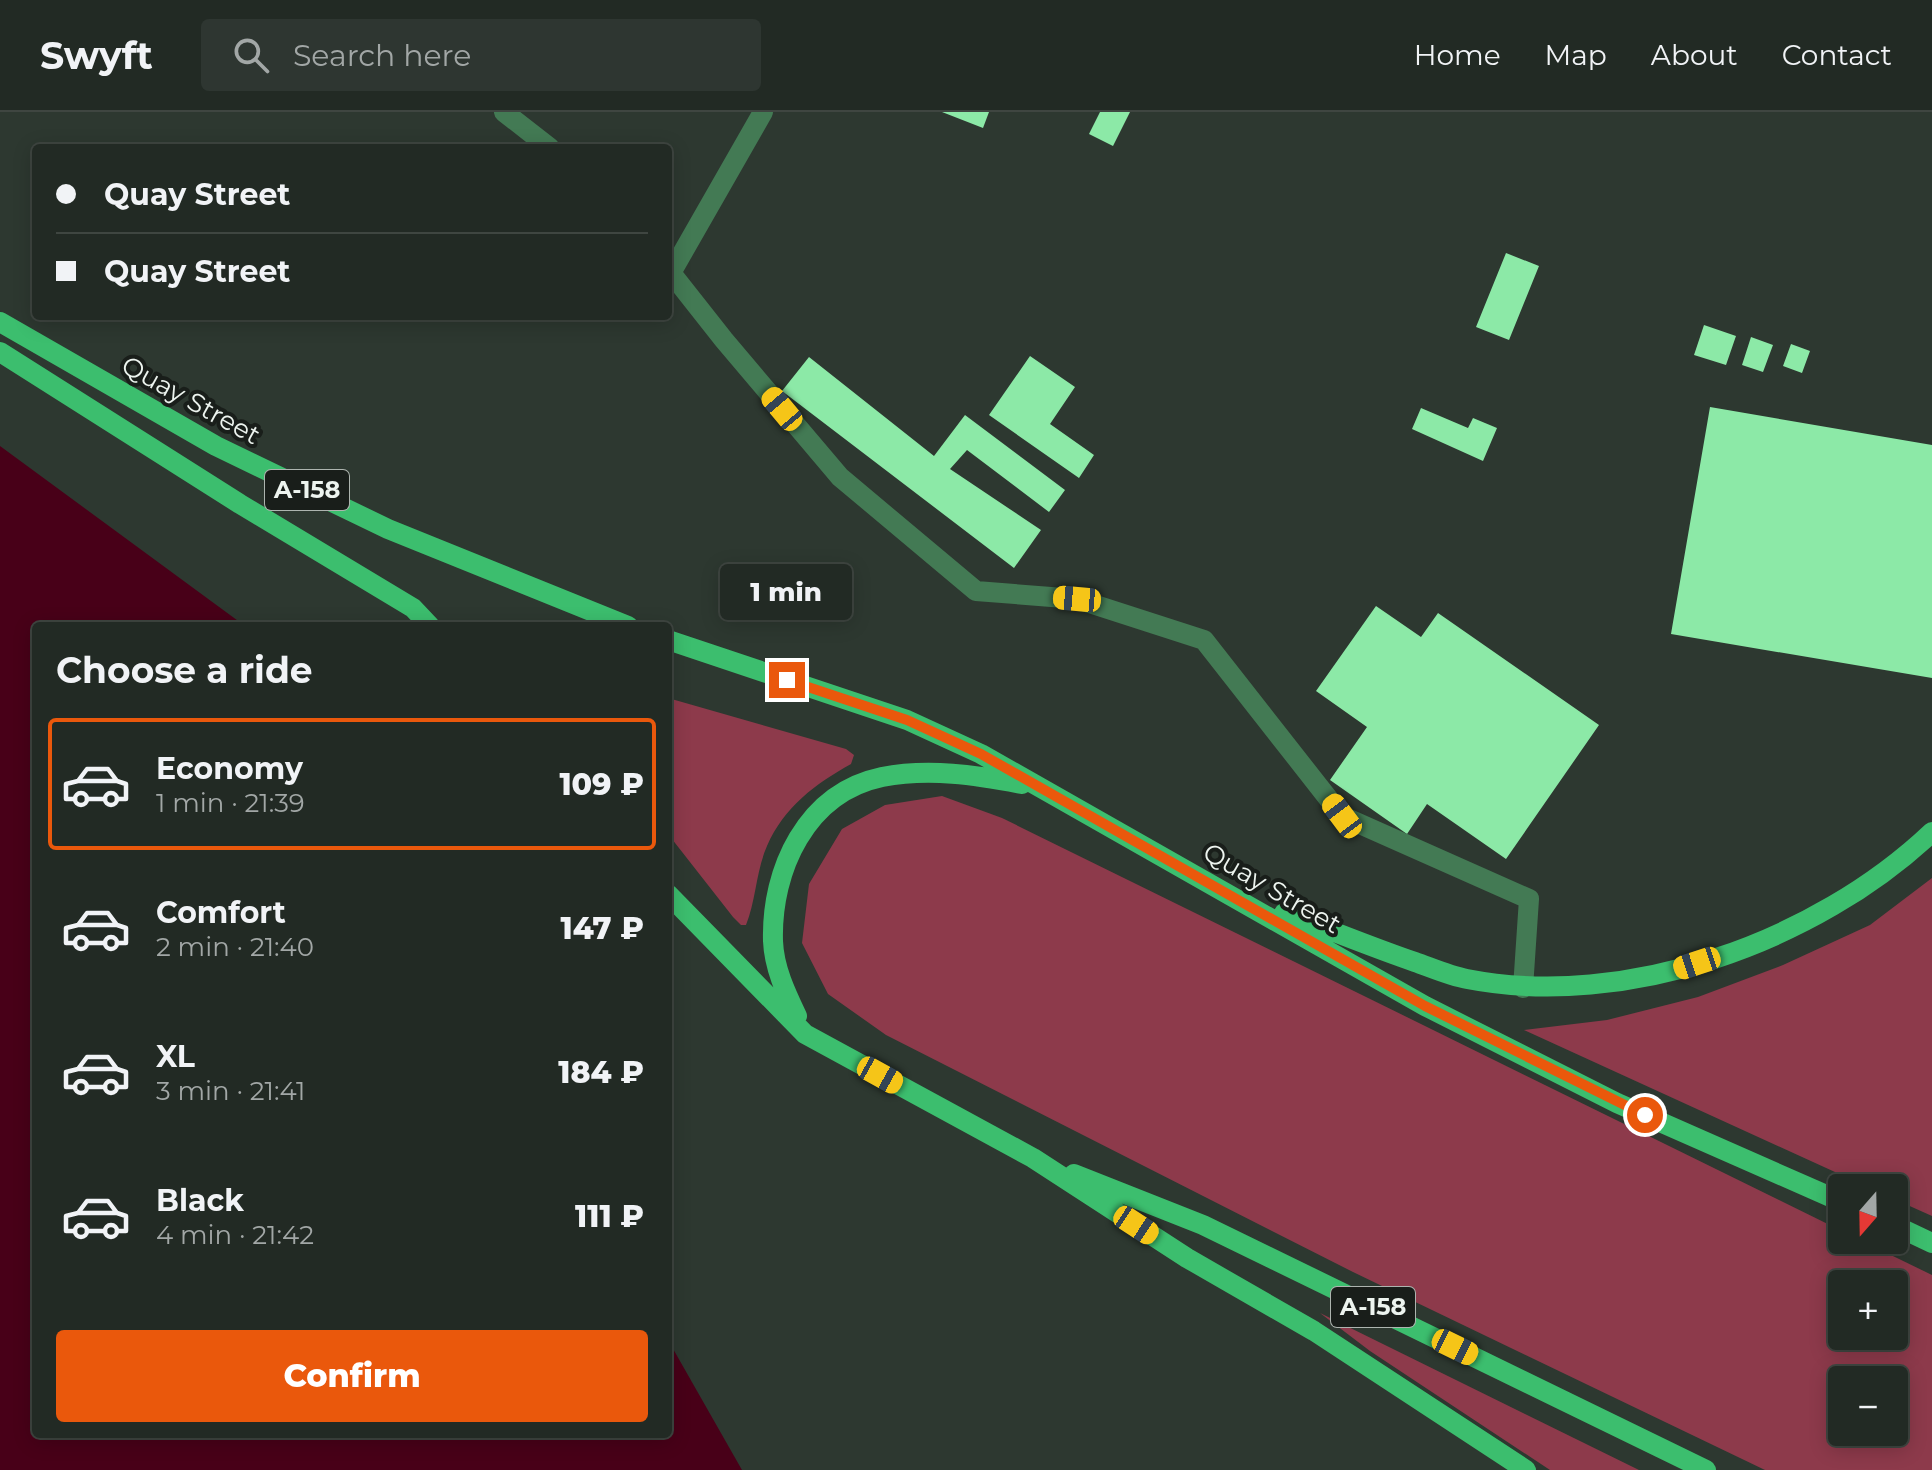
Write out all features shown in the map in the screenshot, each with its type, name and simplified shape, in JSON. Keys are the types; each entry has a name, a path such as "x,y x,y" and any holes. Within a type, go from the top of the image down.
{"main road":[{"name":"Quay Street","path":"0,322 216,446 359,515 618,622"},
{"name":"А-158","path":"0,352 240,504 413,608 426,622"},
{"name":"Quay Street","path":"672,641 907,720 981,754 1452,1020 1617,1103 1828,1196"},
{"path":"805,1034 782,986 773,943 775,901 785,861 806,823 842,793 879,778 907,774 979,775 1046,789"},
{"path":"1227,891 1464,979 1523,988 1615,981 1676,970 1792,928 1855,894 1932,832"},
{"name":"А-158","path":"672,898 805,1034 1033,1158 1203,1225 1706,1470"},
{"path":"1033,1158 1187,1258 1314,1331 1526,1470"},
{"path":"1908,1232 1932,1243"}],"lane":[{"path":"504,112 545,144"},
{"path":"672,268 763,112"},
{"path":"672,273 840,477 976,591 1077,599 1204,640 1342,816 1529,899 1523,988"}],"shaded area":[{"path":"0,446 240,622 32,622 32,1438 672,1438 672,1347 742,1470 0,1470"},
{"path":"672,699 846,749 854,755 851,764 802,798 782,820 763,856 746,925 741,925 672,839"},
{"path":"942,796 1002,818 1828,1224 1828,1254 1889,1254 1932,1275 1932,1470 1765,1470 1353,1272 886,1035 828,994 802,943 809,884 842,829 885,805"},
{"path":"1932,878 1932,1216 1908,1205 1908,1174 1839,1174 1524,1030 1607,1020 1698,997 1783,965 1870,925"},
{"path":"1320,1313 1639,1470 1550,1470 1370,1351"}],"building":[{"path":"942,112 989,112 983,128"},
{"path":"1100,112 1130,112 1113,146 1089,134"},
{"path":"1506,253 1539,266 1509,340 1476,327"},
{"path":"1704,325 1736,336 1726,365 1694,355"},
{"path":"1751,337 1773,345 1763,372 1742,365"},
{"path":"1791,344 1810,351 1802,373 1783,366"},
{"path":"1030,356 1075,387 1050,424 1094,455 1079,478 989,415"},
{"path":"809,357 934,456 965,415 1065,490 1049,512 967,450 950,469 1041,530 1014,568 782,391"},
{"path":"1710,407 1932,445 1932,678 1671,634"},
{"path":"1421,408 1468,428 1473,418 1497,428 1483,461 1412,429"},
{"path":"1376,606 1421,637 1438,613 1599,725 1506,859 1427,804 1407,834 1330,780 1367,727 1316,691"}],"route":[{"path":"787,680 907,720 981,754 1425,1006 1645,1115"}]}
